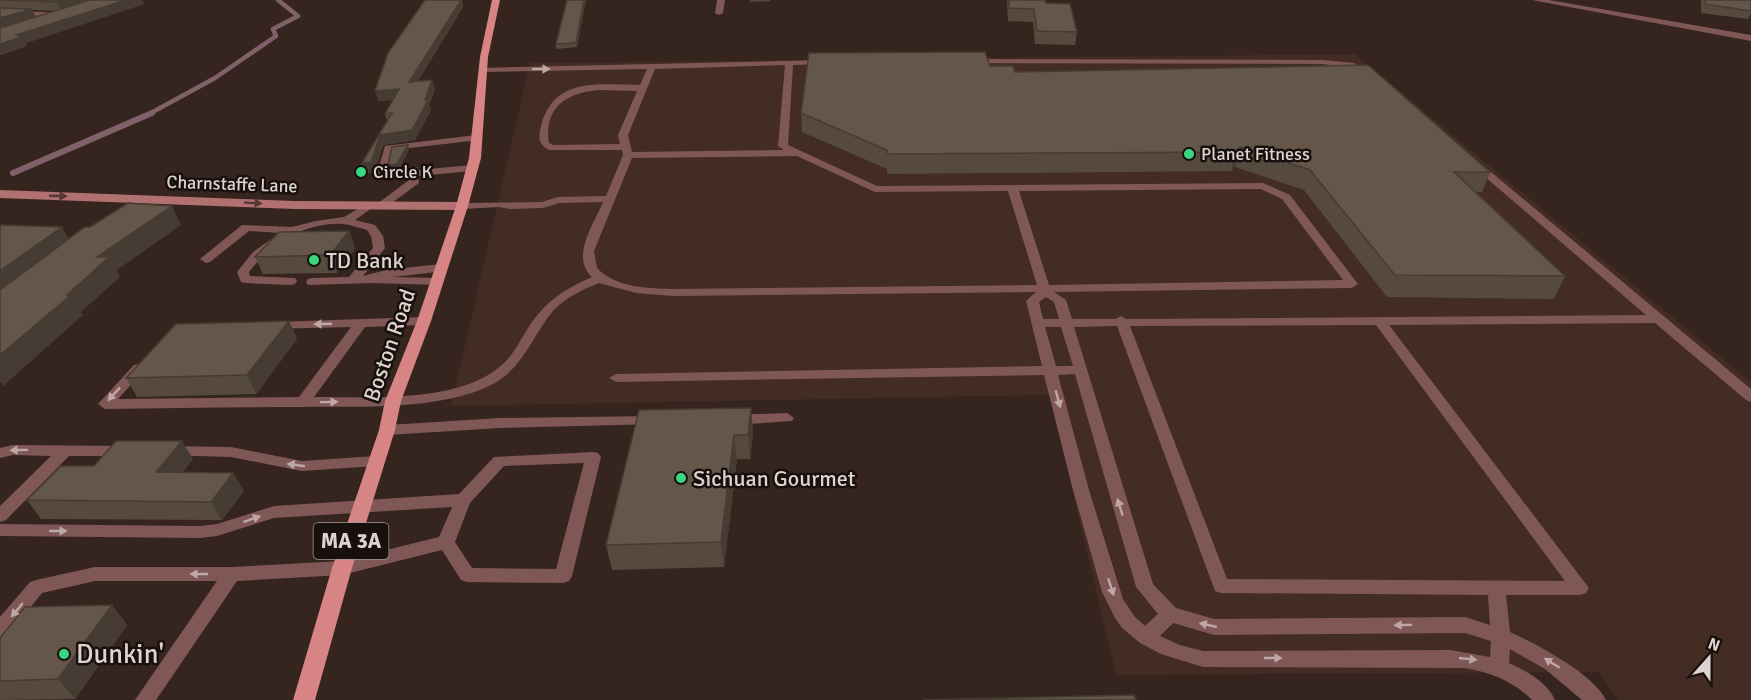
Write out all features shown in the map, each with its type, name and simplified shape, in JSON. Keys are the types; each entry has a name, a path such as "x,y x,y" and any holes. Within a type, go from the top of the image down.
{"main road":[{"name":"Boston Road","path":"304,700 342,568 387,430 393,401 424,321 462,206 472,168 483,70 496,0"},
{"path":"30,25 66,14"},
{"name":"Charnstaffe Lane","path":"0,194 368,206 462,206"}],"street":[{"path":"719,13 722,0"},
{"path":"1536,0 1751,38"},
{"path":"0,12 66,14"},
{"path":"127,213 145,199"}],"lane":[{"path":"960,61 1322,62 1360,68 1378,83"},
{"path":"483,70 651,69 833,62"},
{"path":"651,69 623,135 626,151 588,251 588,262 594,273 600,278 625,288 722,293 1352,284 1286,197 1263,186 874,189 783,146 789,63"},
{"path":"641,88 572,89 556,98 551,106 542,137 545,144 552,148 626,151 798,153"},
{"path":"472,168 413,171 381,177 388,148 437,147 476,138"},
{"path":"1469,159 1751,397"},
{"path":"381,206 415,181 413,171"},
{"path":"1013,189 1044,289 1060,300 1145,587 1170,614 1214,627 1465,625 1502,637 1553,663 1578,682 1596,700"},
{"path":"462,206 543,205 558,201 608,199"},
{"path":"347,222 368,206"},
{"path":"206,259 246,227 290,230 317,224 347,222 371,227 377,236 379,248 352,281"},
{"path":"290,230 262,250 243,272 245,279 291,281"},
{"path":"312,282 374,279 383,282 439,275"},
{"path":"152,354 105,404 393,401 459,390 486,382 507,370 549,308 560,297 600,278"},
{"path":"1044,289 1032,301 1093,531 1119,612 1131,626 1147,638 1180,654 1203,659 1450,658 1478,660 1522,678 1545,700"},
{"path":"1038,322 1660,319"},
{"path":"1121,320 1221,586 1580,588 1379,320"},
{"path":"257,326 424,321"},
{"path":"303,402 361,323"},
{"path":"616,378 1081,370"},
{"path":"719,420 787,418"},
{"path":"387,430 500,423 673,421"},
{"path":"0,516 65,451"},
{"path":"0,453 219,451 302,466 376,461"},
{"path":"592,457 563,576 466,575 446,542 463,500 500,461 592,457"},
{"path":"0,530 200,532 217,530 274,512 463,500"},
{"path":"0,630 36,587 95,574 232,574 342,568 446,542"},
{"path":"144,700 232,574"},
{"path":"1496,587 1502,637 1499,667"},
{"path":"1147,638 1170,614"}],"shaded area":[{"path":"1355,54 1751,382 1751,700 1618,700 1598,672 1116,675 1050,395 451,406 530,63"}],"building":[{"path":"0,0 65,0 57,2"},
{"path":"90,0 126,0 16,35 22,37 0,44 0,28"},
{"path":"425,0 461,0 409,82 432,80 425,100 428,100 412,130 380,135 371,162 362,163 392,113 385,114 399,89 375,91 388,53"},
{"path":"567,0 584,0 576,43 556,44"},
{"path":"1009,0 1045,0 1046,3 1070,4 1077,32 1037,31 1034,9 1009,8"},
{"path":"1705,0 1751,0 1751,11 1705,4"},
{"path":"0,8 32,9 0,18"},
{"path":"985,52 990,66 1013,66 1015,72 1368,65 1490,172 1454,172 1565,276 1395,275 1310,170 1240,147 1236,152 888,154 887,150 801,113 809,53"},
{"path":"408,145 397,164 388,165 392,147"},
{"path":"128,203 172,206 97,257 109,257 67,295 71,295 0,355 0,290 85,227 90,227"},
{"path":"0,225 62,227 0,271"},
{"path":"349,231 330,255 255,257 279,232"},
{"path":"289,321 247,375 126,378 176,324"},
{"path":"751,408 748,435 734,435 721,542 606,545 639,410"},
{"path":"116,441 182,441 156,472 233,473 211,502 27,500 61,466 94,466"},
{"path":"112,605 58,679 0,681 0,638 25,607"},
{"path":"1134,695 1136,700 923,700"}],"waterway":[{"path":"149,114 215,78 276,36 273,29 298,16 278,0"},
{"path":"13,173 152,113"}],"place":[{"name":"Planet Fitness","path":"1189,154"},
{"name":"Circle K","path":"361,172"},
{"name":"TD Bank","path":"314,260"},
{"name":"Sichuan Gourmet","path":"681,478"},
{"name":"Dunkin'","path":"64,654"}]}
